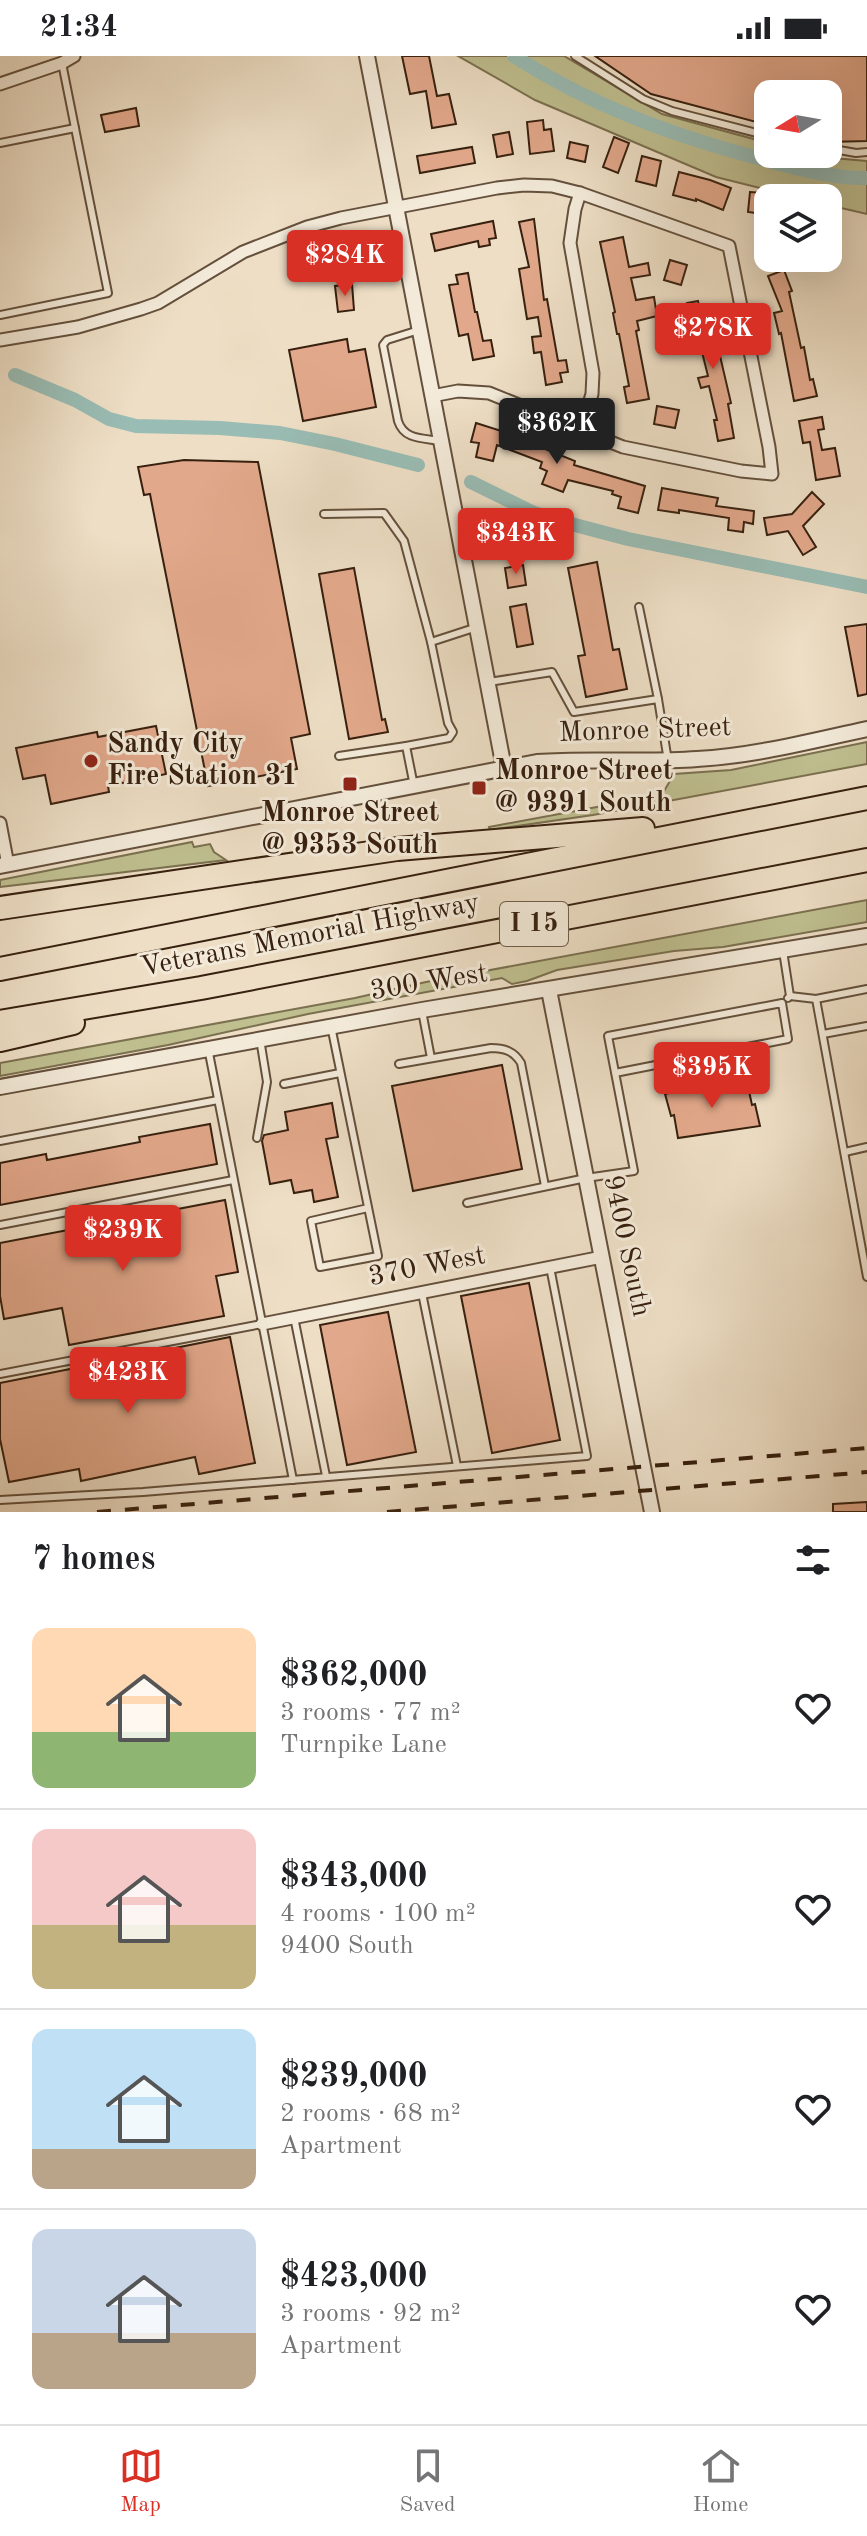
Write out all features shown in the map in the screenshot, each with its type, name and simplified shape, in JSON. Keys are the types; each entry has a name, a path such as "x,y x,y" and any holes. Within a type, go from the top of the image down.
{"highway":[{"name":"Veterans Memorial Highway","path":"0,969 867,798"},
{"path":"0,908 397,849 665,827 811,808"},
{"name":"Veterans Memorial Highway","path":"0,1022 201,988 867,860"},
{"path":"0,954 138,942"},
{"path":"0,1040 201,988"}],"street":[{"path":"0,84 74,56"},
{"path":"367,56 504,768"},
{"path":"0,340 78,327 158,303 243,252 273,239 341,218 524,185 552,186 729,246 772,474 741,471 623,447 489,393 458,391 432,396"},
{"path":"580,193 570,243 593,373 592,394 581,430"},
{"name":"Monroe Street","path":"4,865 537,762 580,759 668,761 728,757 867,729"},
{"path":"0,823 4,865"},
{"name":"300 West","path":"0,1087 422,1010 867,936"},
{"name":"9400 South","path":"549,990 652,1512"},
{"name":"370 West","path":"262,1324 602,1257"}],"lane":[{"path":"575,56 643,99 672,111 754,132"},
{"path":"0,315 108,293 62,63"},
{"path":"0,143 75,128"},
{"path":"842,150 867,152"},
{"path":"419,330 387,340 383,345 398,421 406,435 441,441"},
{"path":"324,514 384,513 404,541 431,642 448,723 453,732 449,738 339,756"},
{"path":"639,607 668,761"},
{"path":"431,642 477,628"},
{"path":"488,682 552,672 574,712 658,699"},
{"path":"406,746 414,786"},
{"path":"783,951 790,996"},
{"path":"467,1203 634,1171 608,1036 782,1003 790,996 816,999 867,989"},
{"path":"816,999 867,1277"},
{"path":"615,1073 788,1039 782,1003"},
{"path":"422,1010 431,1058"},
{"path":"331,1026 378,1256 320,1267 311,1221 368,1208"},
{"path":"823,1034 867,1026"},
{"path":"257,1138 267,1082 260,1039"},
{"path":"208,1048 293,1480"},
{"path":"399,1064 491,1048 517,1055 545,1186"},
{"path":"284,1084 340,1073"},
{"path":"0,1141 218,1100"},
{"path":"845,1152 867,1147"},
{"path":"0,1225 233,1180"},
{"path":"0,1500 587,1456 550,1267"},
{"path":"422,1292 457,1466"},
{"path":"294,1317 326,1476"},
{"path":"0,1363 1,1374 262,1324"}],"green space":[{"path":"458,56 564,56 662,114 754,139 754,168 842,168 842,159 867,161 867,214 842,208 842,184 754,184 754,186 716,177 535,100"},
{"path":"867,742 867,764 593,815 490,830 489,827 656,796 663,793 674,774 731,770"},
{"path":"192,842 194,847 210,844 214,852 226,860 0,887 0,880"},
{"path":"867,900 867,922 723,947 674,951 557,970 512,984 502,978 0,1076 0,1063"}],"building":[{"path":"402,56 429,56 437,96 449,94 456,124 432,128 426,91 410,94"},
{"path":"595,56 867,56 867,141 842,142 842,80 754,80 754,121 651,94"},
{"path":"136,108 139,126 105,132 101,115"},
{"path":"543,120 544,130 551,129 554,151 530,154 527,122"},
{"path":"509,132 513,154 497,157 493,135"},
{"path":"614,137 629,143 618,173 603,167"},
{"path":"570,142 588,146 585,162 567,158"},
{"path":"472,147 475,163 420,173 417,156"},
{"path":"642,156 661,161 656,186 636,181"},
{"path":"679,172 731,188 723,210 696,199 673,195"},
{"path":"750,192 754,192 754,213 748,212"},
{"path":"534,219 544,300 547,299 558,361 566,360 568,372 560,373 562,382 546,385 541,352 534,353 532,337 541,336 538,317 527,319 519,269 529,267 519,222"},
{"path":"493,221 496,238 489,239 490,245 479,247 478,241 435,251 431,234"},
{"path":"623,237 629,267 648,263 650,275 631,278 636,300 654,297 657,316 637,321 639,330 636,331 649,399 627,403 624,387 629,386 600,242"},
{"path":"670,260 687,265 681,285 664,280"},
{"path":"785,272 792,291 789,292 801,348 804,347 810,380 813,379 817,396 794,401 774,313 782,311 768,276"},
{"path":"468,273 483,341 491,340 494,356 473,360 468,334 459,336 449,285 458,284 456,275"},
{"path":"352,284 354,310 338,312 335,286"},
{"path":"698,301 701,315 710,313 731,403 728,404 734,438 718,441 714,420 717,420 709,386 701,388 698,378 708,376 697,332 693,333 687,303"},
{"path":"347,339 349,352 365,349 376,407 303,421 289,350"},
{"path":"657,406 679,410 675,428 654,424"},
{"path":"822,417 824,429 818,430 822,450 835,448 840,476 816,480 810,442 803,443 799,421"},
{"path":"476,423 536,442 535,445 575,461 574,465 645,486 638,513 618,508 621,497 612,494 613,491 568,480 563,492 542,484 547,471 540,468 542,462 497,445 493,461 476,457 479,443 471,442"},
{"path":"184,460 258,462 310,734 291,738 297,769 208,786 150,494 144,495 138,467"},
{"path":"662,488 718,498 716,506 754,511 753,524 744,522 743,532 728,530 729,518 658,510"},
{"path":"812,492 824,504 803,526 816,547 803,555 788,531 767,535 764,518 792,514"},
{"path":"597,562 613,650 619,649 627,689 586,697 578,656 585,655 568,568"},
{"path":"523,565 526,585 508,588 505,568"},
{"path":"354,568 382,720 385,719 388,732 349,739 319,574"},
{"path":"526,604 533,644 517,647 510,607"},
{"path":"867,624 867,694 858,696 845,627"},
{"name":"Sandy City Fire Station 31","path":"156,726 166,774 108,786 109,792 51,804 45,775 23,779 16,748 97,732 98,737"},
{"path":"502,1065 522,1169 413,1191 392,1086"},
{"path":"747,1082 760,1126 678,1138 674,1115 671,1116 665,1094 669,1090 683,1087 688,1092 726,1083 727,1086"},
{"path":"332,1103 338,1137 326,1139 338,1197 314,1202 312,1190 294,1193 291,1180 270,1184 262,1141 264,1135 288,1130 285,1112"},
{"path":"210,1124 217,1164 0,1205 0,1163 46,1154 47,1160 140,1142 139,1137"},
{"path":"225,1200 238,1272 216,1276 224,1316 69,1345 62,1308 4,1319 0,1296 0,1243"},
{"path":"529,1283 560,1440 492,1453 461,1296"},
{"path":"388,1312 416,1452 347,1465 320,1325"},
{"path":"230,1337 255,1463 199,1474 195,1457 81,1481 79,1469 9,1482 0,1439 0,1383"},
{"path":"867,1502 867,1512 833,1512 833,1504"}],"waterway":[{"path":"514,56 602,104 663,129 798,169 867,178"},
{"path":"15,375 75,400 109,419 136,426 280,433 418,465"},
{"path":"471,482 534,513 575,525 628,539 867,587"}],"railway":[{"path":"97,1512 867,1448"},
{"path":"387,1512 867,1472"}],"place":[{"name":"Sandy City Fire Station 31","path":"91,761"},
{"name":"Monroe Street @ 9353 South","path":"350,784"},
{"name":"Monroe Street @ 9391 South","path":"479,788"}]}
